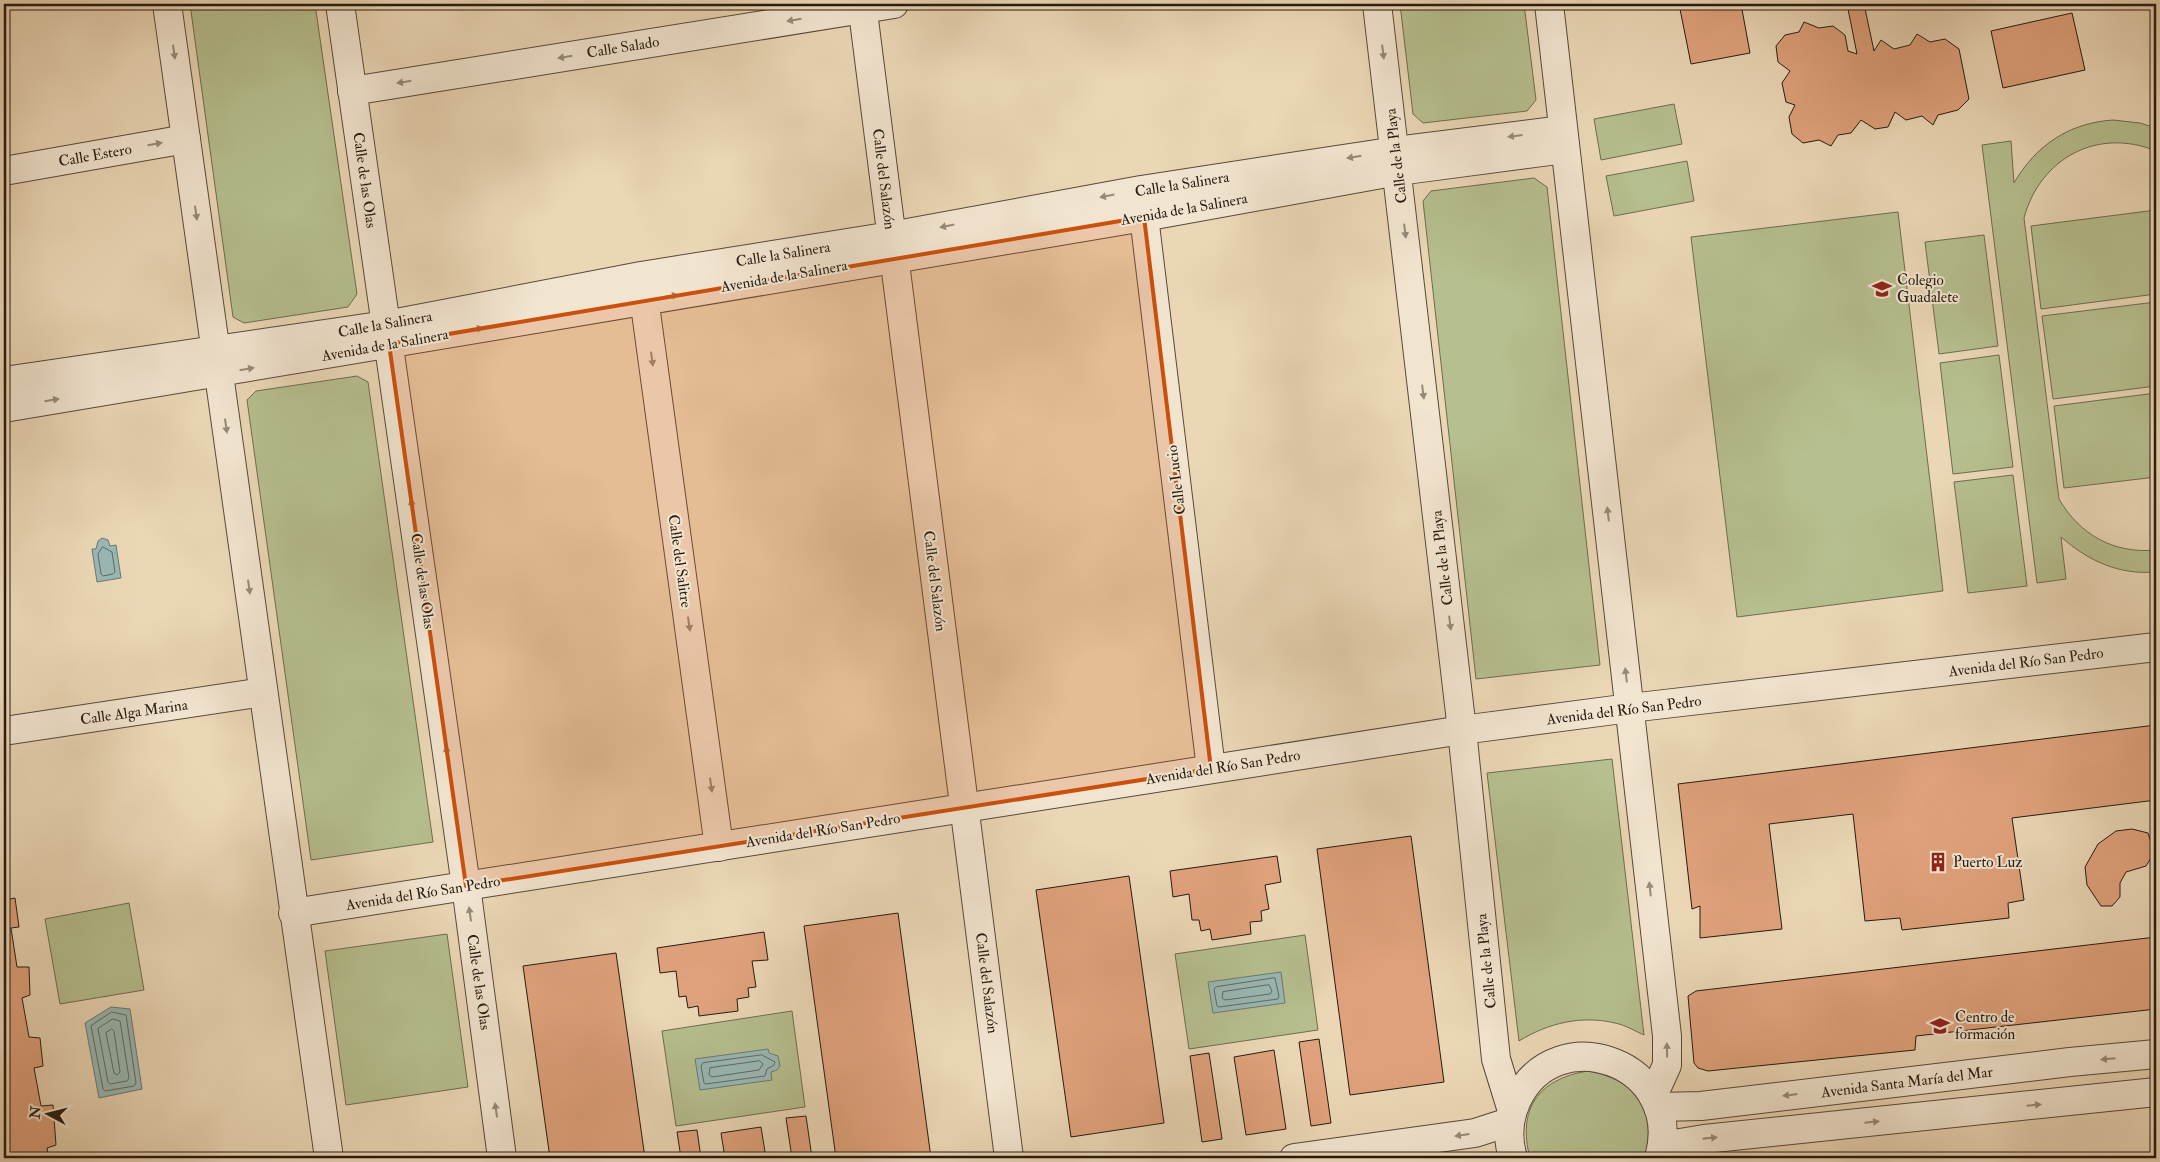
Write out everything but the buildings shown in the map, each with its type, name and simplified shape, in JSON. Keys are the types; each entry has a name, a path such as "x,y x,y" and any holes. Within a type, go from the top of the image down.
{"street":[{"path":"167,4 329,1158"},
{"name":"Calle de las Olas","path":"340,4 466,886 502,1158"},
{"name":"Calle Salado","path":"352,91 862,7 894,4"},
{"name":"Calle de la Playa","path":"1377,4 1397,161 1462,730 1496,1059 1510,1117"},
{"path":"1549,4 1667,1036 1668,1066 1656,1101"},
{"name":"Calle del Salazón","path":"862,7 1009,1158"},
{"name":"Calle Estero","path":"4,171 186,139"},
{"name":"Avenida de la Salinera","path":"388,334 642,288 893,247 1144,217 1397,161 1564,140"},
{"name":"Calle la Salinera","path":"893,247 1141,190 1397,161"},
{"name":"Calle Lucio","path":"1141,190 1211,769"},
{"name":"Calle del Salitre","path":"642,288 720,846"},
{"name":"Calle la Salinera","path":"4,381 217,362 388,334"},
{"path":"4,408 217,362"},
{"name":"Avenida del Río San Pedro","path":"294,913 1462,730 1630,708 2156,647"},
{"name":"Calle Alga Marina","path":"4,731 263,692"},
{"name":"Avenida Santa María del Mar","path":"1656,1101 1701,1106 2070,1062 2156,1054"},
{"path":"1513,1158 1509,1146 1510,1117 1521,1091 1536,1074 1556,1062 1577,1057 1600,1057 1621,1065 1639,1078 1656,1101 1663,1126 1661,1152 1704,1139 2156,1092"},
{"path":"1294,1158 1475,1133 1510,1117"}],"highlighted area":[{"path":"1144,217 1211,769 466,886 389,344"}],"green space":[{"path":"190,4 315,4 357,294 348,307 244,323 233,317"},
{"path":"1400,4 1524,4 1536,100 1527,111 1423,123 1413,114"},
{"path":"1674,104 1682,144 1601,160 1594,119"},
{"path":"2113,120 2140,123 2156,128 2156,151 2134,145 2113,143 2093,146 2074,153 2058,164 2043,179 2032,197 2024,218 2059,499 2077,523 2100,540 2126,549 2156,550 2156,572 2129,571 2105,565 2082,553 2061,537 2066,579 2037,583 1982,145 2011,141 2014,183 2043,147 2055,138 2082,126"},
{"path":"1687,161 1694,201 1614,216 1606,176"},
{"path":"1534,178 1547,187 1600,665 1476,679 1423,201 1431,191"},
{"path":"2156,210 2156,294 2041,309 2031,226"},
{"path":"1898,212 1943,591 1737,617 1691,237"},
{"path":"1984,235 1998,346 1939,354 1925,242"},
{"path":"2156,302 2156,386 2053,399 2042,316"},
{"path":"1999,355 2013,467 1953,474 1940,363"},
{"path":"357,376 368,382 433,842 311,860 247,400 256,391"},
{"path":"2156,393 2156,477 2064,488 2054,406"},
{"path":"2013,475 2027,586 1968,593 1954,482"},
{"path":"1612,759 1644,1035 1615,1023 1578,1020 1553,1025 1519,1041 1487,773"},
{"path":"129,903 144,990 60,1004 45,919"},
{"path":"447,934 468,1087 346,1105 325,951"},
{"path":"1305,935 1318,1030 1189,1049 1175,954"},
{"path":"792,1011 805,1107 676,1126 662,1031"},
{"path":"1588,1071 1605,1075 1619,1082 1631,1090 1639,1100 1645,1111 1648,1125 1645,1158 1530,1158 1527,1125 1529,1111 1535,1099 1544,1089 1556,1081"}],"water":[{"path":"102,538 108,540 110,546 116,545 121,578 97,582 92,549 96,549 98,541"},
{"path":"1281,972 1285,1003 1213,1013 1208,982"},
{"path":"111,1007 130,1009 142,1089 99,1098 85,1023"},
{"path":"768,1049 769,1053 778,1056 780,1066 777,1070 771,1072 772,1080 700,1090 695,1059"}],"place":[{"name":"Colegio Guadalete","path":"1882,289"},
{"name":"Puerto Luz","path":"1938,862"},
{"name":"Centro de formación","path":"1940,1026"}]}
